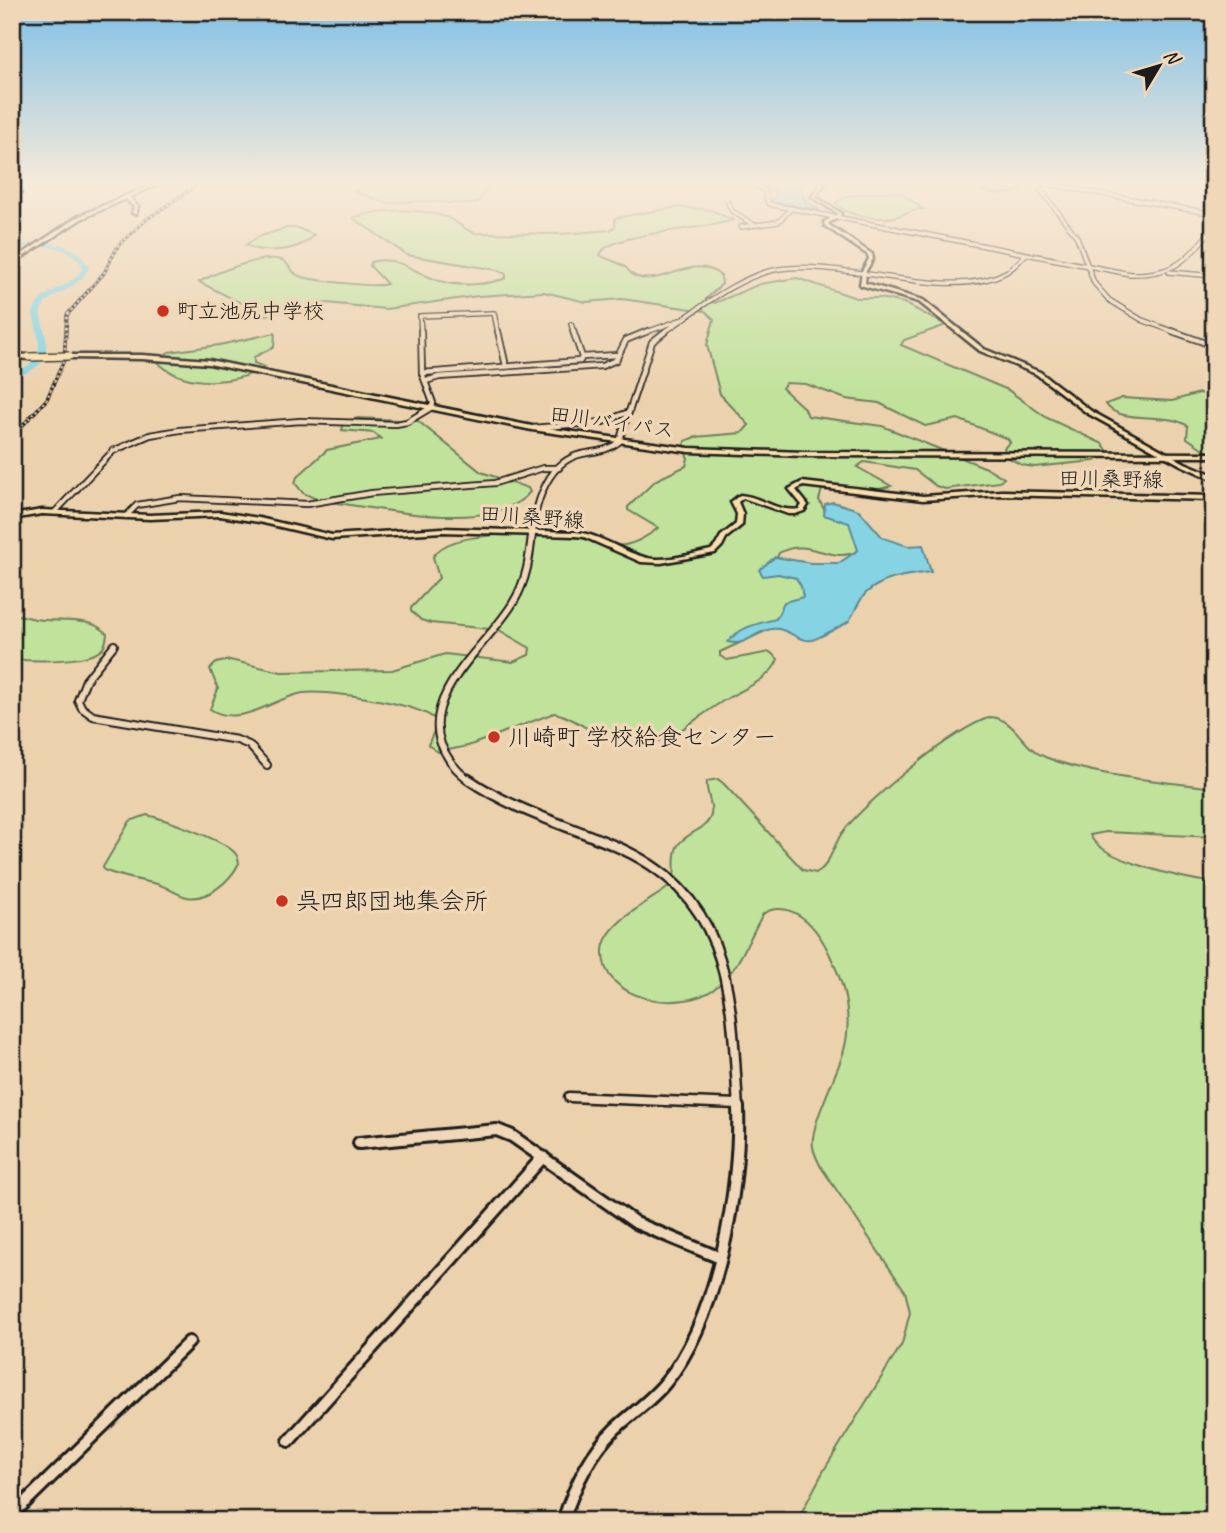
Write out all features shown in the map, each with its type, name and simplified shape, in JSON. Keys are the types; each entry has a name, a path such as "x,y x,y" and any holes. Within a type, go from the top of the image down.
{"highway":[{"name":"田川バイパス","path":"12,356 117,356 209,362 532,428 689,450 757,454 1214,455"},
{"path":"1142,453 1147,445"},
{"path":"1183,464 1183,459 1188,454"}],"main road":[{"path":"12,263 27,253"},
{"path":"868,253 871,259 864,271 862,284 921,301 982,350 1038,373 1089,412 1147,445 1214,478"},
{"name":"田川桑野線","path":"12,517 55,512 126,516 220,514 332,537 442,530 535,531 585,535 643,559 661,561 713,552 723,537 739,525 740,514 734,502 742,496 754,498 787,512 802,510 805,505 792,489 802,484 943,499 1002,494 1214,498"}],"street":[{"path":"1019,253 1142,275 1168,272 1214,276"},
{"path":"1083,253 1094,283 1109,300 1129,314 1157,327 1214,346"},
{"path":"1168,272 1181,266 1192,253"},
{"path":"563,1521 570,1497 591,1460 607,1437 668,1380 686,1351 701,1314 719,1257 738,1159 732,997 726,967 706,922 691,902 656,869 636,856 482,790 454,767 437,735 442,696 521,589 535,531 541,490 572,457 609,450 619,442 652,342 747,281 769,271 811,267 934,281 970,282 1007,272 1026,254"},
{"path":"55,512 113,451 150,435 180,430 301,421 396,424 418,417 432,407 422,373 418,317 494,313 506,366"},
{"path":"426,381 439,377 592,368 610,363 631,337 664,324 684,320"},
{"path":"571,324 582,357"},
{"path":"422,373 580,361 582,357 617,355"},
{"path":"532,428 603,422 629,412"},
{"path":"126,516 137,505 180,498 307,504 372,493 495,483 543,468 559,468"},
{"path":"114,645 80,688 77,699 81,708 93,716 237,740 249,745 267,765"},
{"path":"569,1097 737,1104"},
{"path":"359,1143 485,1129 512,1136 635,1223 719,1257"},
{"path":"289,1441 543,1157"},
{"path":"12,1515 189,1342"}],"green space":[{"path":"403,253 602,253 600,255 622,265 635,276 648,279 690,268 711,270 721,276 722,284 706,299 715,303 760,284 797,278 856,298 880,298 904,303 946,325 904,340 901,345 1008,390 1047,418 1103,444 1110,455 1094,461 1034,467 1022,465 1007,457 1004,448 1010,442 1008,439 958,419 925,426 879,403 846,399 806,384 786,383 782,388 805,409 808,416 882,426 989,469 1004,478 999,482 945,489 936,486 915,470 864,462 857,467 891,486 880,489 823,486 819,500 827,515 859,525 867,531 858,551 838,555 800,547 779,553 777,558 800,567 806,595 768,630 720,652 720,656 727,660 770,652 778,659 775,666 757,682 670,736 641,744 623,742 602,736 554,713 468,746 438,752 428,745 438,722 414,709 374,699 303,693 245,714 233,716 210,709 218,689 210,669 216,663 230,660 281,672 392,670 445,654 513,662 529,655 530,648 499,630 431,623 421,620 411,611 439,578 433,557 443,547 460,540 482,536 578,538 617,545 634,542 658,528 628,510 628,507 656,480 686,466 688,458 684,450 685,441 695,437 742,433 749,425 720,394 707,345 714,319 705,311 622,299 586,302 544,292 478,296 386,309 327,303 265,315 199,282 226,270 268,259 281,260 297,275 342,283 387,284 370,266 371,262 380,260 398,263 447,283 464,285 506,278 506,274 497,270"},
{"path":"275,333 274,347 254,357 254,363 264,367 239,378 224,381 193,380 166,369 156,360 169,352"},
{"path":"1199,393 1214,395 1214,456 1187,438 1188,426 1168,419 1121,414 1106,404 1122,398 1172,401"},
{"path":"358,418 418,421 481,472 528,488 530,492 513,506 489,513 461,516 400,512 321,501 303,493 295,483 297,477 327,450 381,439 374,433 342,430 344,422"},
{"path":"12,614 35,619 93,624 107,634 106,643 101,650 84,657 58,660 12,659"},
{"path":"991,717 1007,723 1037,753 1064,764 1128,777 1214,788 1214,837 1106,832 1090,835 1097,844 1127,861 1214,883 1214,1521 797,1521 824,1470 902,1344 910,1312 905,1291 821,1167 814,1150 815,1126 841,1060 846,1039 846,1005 838,972 817,932 803,918 783,909 763,914 730,973 714,989 700,996 664,1001 646,998 629,992 615,982 606,968 603,951 611,932 628,915 671,884 678,845 708,822 711,809 707,781 718,779 724,784 803,870 816,873 828,861 842,833 889,786 955,735"},
{"path":"147,815 193,831 229,848 238,858 239,863 235,870 211,892 203,896 187,897 157,884 104,870 103,867 130,821"}],"water":[{"path":"833,502 859,510 883,538 908,546 923,545 931,572 880,583 864,596 849,621 812,640 772,629 746,641 728,642 744,629 776,619 784,602 803,597 796,578 778,574 763,576 759,570 775,557 811,563 839,563 858,550 849,523 824,515 825,504"}],"waterway":[{"path":"12,376 30,369 40,359 43,346 36,315 41,304 83,275 86,267 75,253"}],"railway":[{"path":"12,437 47,399 64,360 67,315 104,273 115,253"}],"place":[{"name":"町立池尻中学校","path":"163,311"},
{"name":"川崎町 学校給食センター","path":"494,737"},
{"name":"呉四郎団地集会所","path":"282,901"}]}
